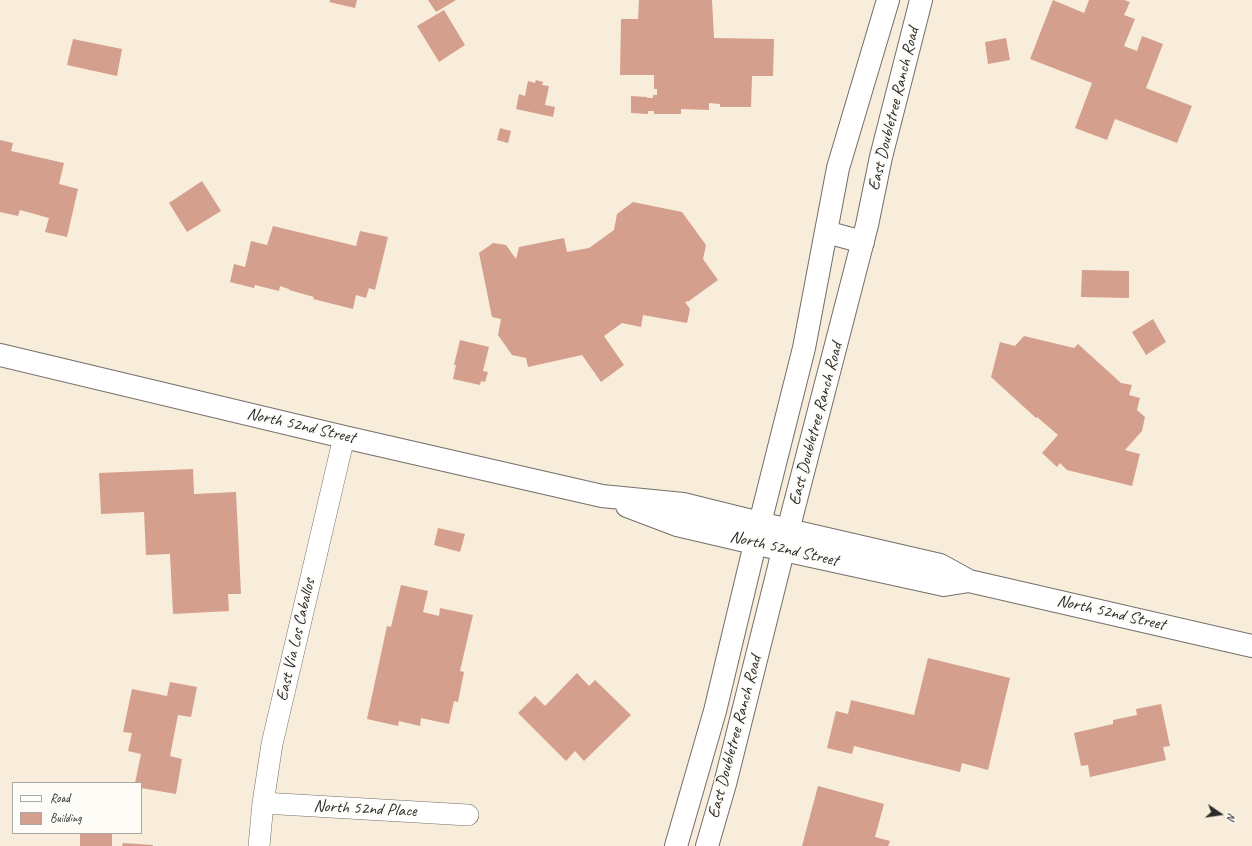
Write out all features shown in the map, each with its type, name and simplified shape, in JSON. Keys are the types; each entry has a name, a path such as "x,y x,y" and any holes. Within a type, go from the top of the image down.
{"main road":[{"name":"East Doubletree Ranch Road","path":"676,846 715,711 757,533 804,348 838,168 888,0"},
{"name":"East Doubletree Ranch Road","path":"706,846 724,784 863,242 881,157 921,0"},
{"path":"826,232 863,242"},
{"name":"North 52nd Street","path":"0,355 344,437 602,496 683,504 757,533 944,585 969,581 1252,646"}],"street":[{"name":"East Via Los Caballos","path":"259,846 263,803 272,744 344,437"},
{"name":"North 52nd Place","path":"263,803 468,815"}],"building":[{"path":"330,0 357,0 355,8 329,2"},
{"path":"428,0 456,0 436,12"},
{"path":"639,0 712,0 714,38 774,39 773,76 752,76 751,107 720,107 720,104 709,103 709,110 681,109 681,114 654,114 654,111 648,111 648,114 631,113 631,96 653,98 653,95 657,95 657,89 654,89 654,75 620,75 621,19 638,19"},
{"path":"1053,0 1084,13 1089,0 1124,0 1130,2 1124,15 1135,19 1124,46 1137,51 1142,36 1163,44 1146,88 1192,106 1177,143 1115,119 1107,140 1075,128 1092,83 1030,59"},
{"path":"444,10 465,45 439,62 417,26"},
{"path":"1006,38 1010,60 988,64 985,42"},
{"path":"73,39 122,49 117,76 67,65"},
{"path":"536,80 543,82 542,85 549,86 545,105 555,107 553,117 516,109 519,94 525,96 528,81 535,83"},
{"path":"500,128 511,131 508,143 497,140"},
{"path":"0,140 13,143 11,151 64,163 59,184 78,189 67,237 45,232 49,218 20,210 18,216 0,212"},
{"path":"202,181 221,211 187,232 169,203"},
{"path":"633,202 682,212 706,245 703,259 718,280 689,301 685,302 690,309 687,323 643,315 641,327 622,323 604,336 624,365 601,382 582,355 528,367 526,358 512,355 498,335 501,319 492,317 479,253 493,243 506,245 516,259 519,247 564,238 567,252 589,248 614,230 617,214"},
{"path":"273,226 356,246 360,231 388,237 375,290 369,288 366,298 356,295 353,309 313,299 314,297 280,286 279,291 255,285 254,288 230,282 234,264 245,267 251,241 267,245"},
{"path":"1082,270 1129,271 1129,298 1081,297"},
{"path":"1153,319 1166,342 1146,355 1132,332"},
{"path":"1024,336 1074,348 1078,344 1121,383 1132,385 1129,395 1140,398 1137,410 1145,417 1142,431 1125,450 1140,454 1132,486 1067,470 1060,463 1057,467 1042,453 1058,435 1037,417 1036,418 991,377 1000,342 1015,346"},
{"path":"460,340 489,347 483,371 488,372 485,382 481,381 480,385 453,379 456,365 454,365"},
{"path":"193,469 194,494 236,492 241,594 228,594 229,611 173,614 170,554 146,555 144,512 101,514 99,473"},
{"path":"438,528 465,534 460,552 434,545"},
{"path":"401,585 428,591 423,612 439,616 440,608 473,615 460,671 464,672 458,702 454,701 449,724 421,718 420,726 399,721 398,726 367,719 387,626 391,627"},
{"path":"928,658 1010,678 988,770 962,763 960,772 854,746 852,754 827,748 836,711 848,714 851,700 914,715"},
{"path":"577,673 589,686 595,680 631,715 584,761 575,751 566,761 518,713 535,696 545,706"},
{"path":"170,682 197,687 191,717 178,715 170,756 182,759 176,794 142,788 142,782 135,782 141,754 128,751 132,733 123,732 132,689 167,696"},
{"path":"1161,704 1170,746 1163,747 1166,760 1090,777 1088,765 1081,766 1074,733 1113,724 1113,720 1137,715 1136,709"},
{"path":"818,786 884,804 875,837 890,841 888,846 802,846"},
{"path":"80,834 112,834 112,846 80,846"},
{"path":"123,843 153,845 153,846 122,846"}]}
